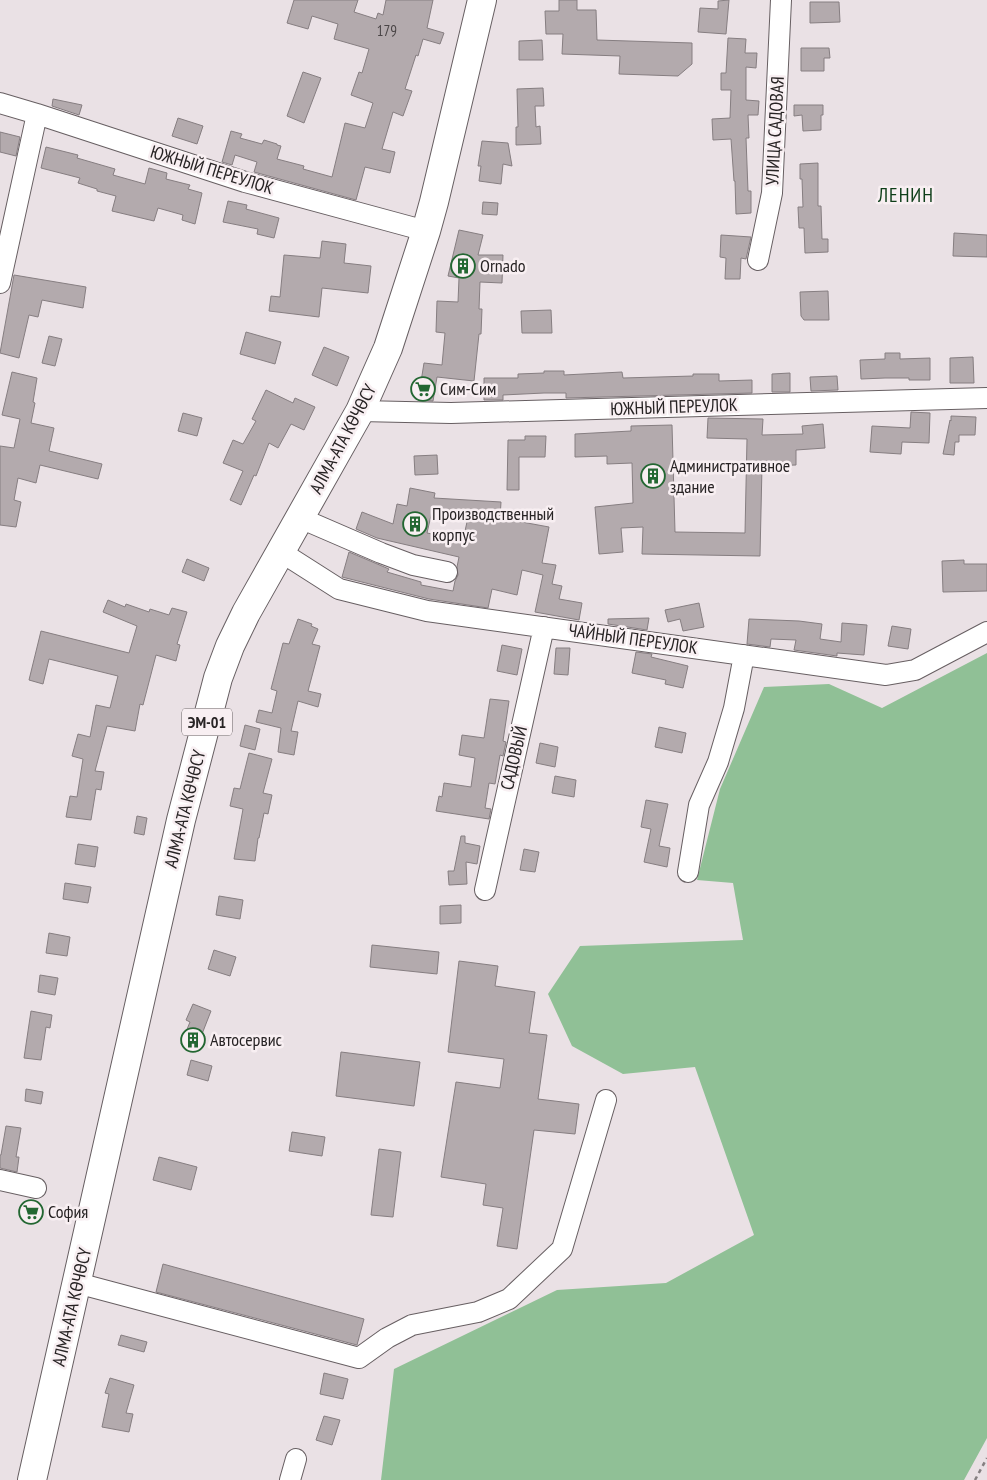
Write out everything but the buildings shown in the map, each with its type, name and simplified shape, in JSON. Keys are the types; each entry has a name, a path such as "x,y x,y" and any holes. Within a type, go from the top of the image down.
{"highway":[{"name":"АЛМА-АТА КӨЧӨСҮ","path":"32,1480 181,820 218,678 230,646 246,614 360,412 388,348 426,231 469,60 482,0"}],"street":[{"name":"УЛИЦА САДОВАЯ","path":"758,260 772,193 781,0"},
{"name":"ЮЖНЫЙ ПЕРЕУЛОК","path":"0,103 245,182 426,231"},
{"path":"0,283 37,114"},
{"name":"ЮЖНЫЙ ПЕРЕУЛОК","path":"360,412 451,413 987,398"},
{"path":"300,518 413,565 447,572"},
{"name":"ЧАЙНЫЙ ПЕРЕУЛОК","path":"281,552 339,589 426,611 886,675 915,670 987,632"},
{"name":"САДОВЫЙ","path":"485,890 544,627"},
{"path":"688,872 699,805 718,762 734,708 744,655"},
{"path":"77,1283 360,1358 387,1338 412,1325 478,1312 509,1299 562,1249 606,1100"},
{"path":"0,1180 36,1188"},
{"path":"290,1480 296,1459"}],"path":[{"path":"975,1480 987,1458"}],"shaded area":[{"path":"987,653 987,1438 964,1480 381,1480 394,1369 557,1290 666,1283 754,1235 695,1067 623,1074 572,1046 548,994 580,946 743,940 733,883 697,880 720,789 764,687 829,684 882,708"}],"place":[{"name":"Ornado","path":"463,266"},
{"name":"Сим-Сим","path":"423,389"},
{"name":"Административное здание","path":"653,476"},
{"name":"Производственный корпус","path":"415,524"},
{"name":"Автосервис","path":"193,1040"},
{"name":"София","path":"31,1212"}],"district":[{"name":"ЛЕНИН","path":"906,195"}]}
